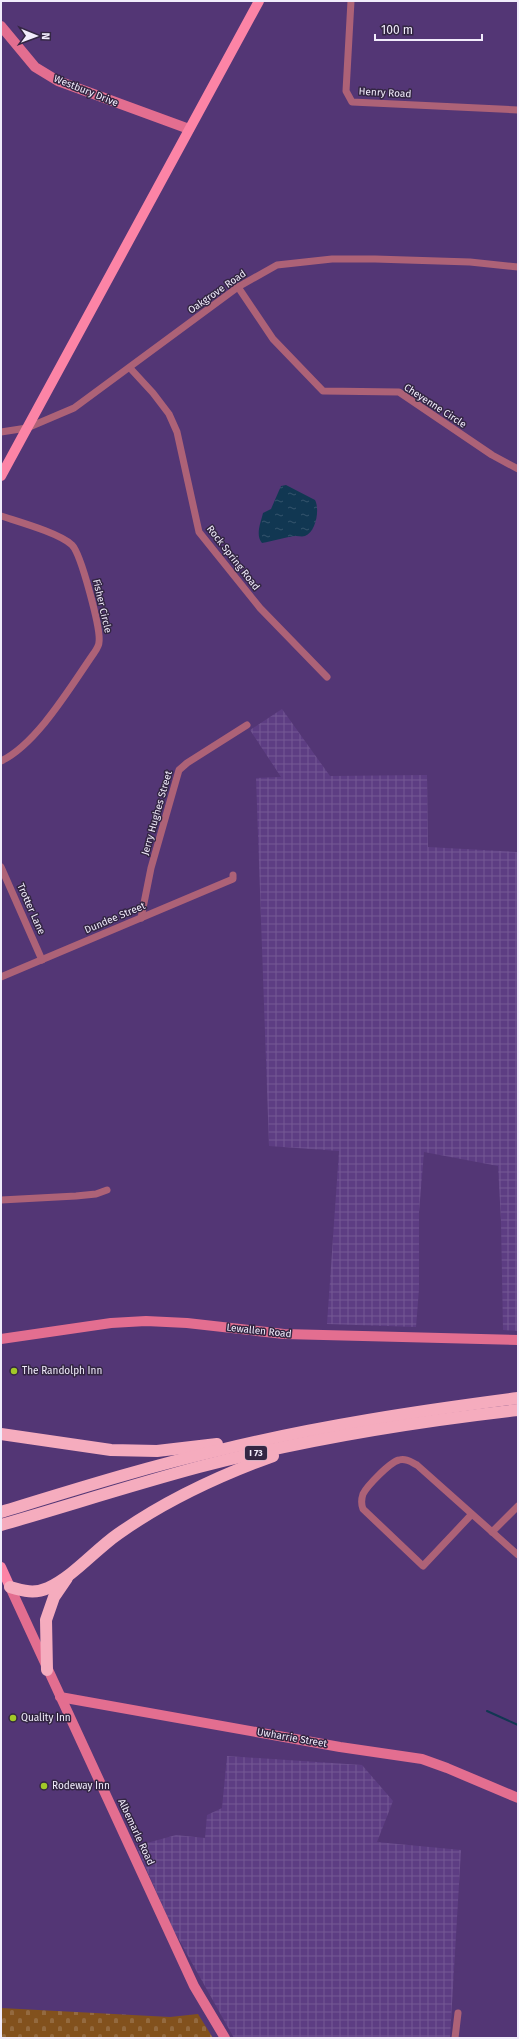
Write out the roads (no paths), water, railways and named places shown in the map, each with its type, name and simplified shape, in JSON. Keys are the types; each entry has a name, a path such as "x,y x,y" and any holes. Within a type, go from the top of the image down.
{"highway":[{"name":"I 73","path":"1,1512 218,1450 287,1435 417,1411 518,1398"},
{"name":"I 73","path":"1,1525 199,1467 314,1442 412,1424 518,1410"},
{"path":"1,1434 111,1450 156,1451 287,1435"},
{"path":"10,1587 25,1592 48,1588 70,1574 105,1543 171,1500 242,1467 314,1442"},
{"path":"1,1531 15,1527 26,1518"},
{"path":"47,1670 46,1620 54,1597 70,1574"}],"main road":[{"path":"1,476 259,1"},
{"name":"Albemarle Road","path":"1,1567 10,1587"}],"street":[{"name":"Henry Road","path":"352,1 346,91 352,102 518,110"},
{"name":"Westbury Drive","path":"1,26 35,67 58,81 189,129"},
{"name":"Oakgrove Road","path":"1,432 27,428 74,408 238,287 277,265 332,259 470,262 518,267"},
{"name":"Cheyenne Circle","path":"238,287 273,339 323,391 399,392 492,455 518,469"},
{"name":"Rock Spring Road","path":"130,368 154,392 169,414 177,432 199,532 260,608 327,677"},
{"name":"Fisher Circle","path":"1,516 57,537 72,545 85,577 99,633 99,644 94,654 39,729 18,751 1,761"},
{"name":"Jerry Hughes Street","path":"141,918 151,868 179,770 187,763 246,725"},
{"name":"Trotter Lane","path":"1,867 42,960"},
{"name":"Dundee Street","path":"1,978 233,879 233,875"},
{"path":"1,1200 83,1196 107,1190"},
{"name":"Lewallen Road","path":"1,1339 110,1323 146,1321 187,1323 284,1334 518,1340"},
{"path":"472,1514 423,1566 363,1509 361,1503 364,1493 389,1465 399,1460 408,1460 417,1465 472,1514 492,1532 518,1555"},
{"path":"492,1532 518,1506"},
{"name":"Albemarle Road","path":"10,1587 194,1986 225,2038"},
{"name":"Uwharrie Street","path":"60,1697 335,1746 422,1759 518,1798"},
{"path":"455,2038 458,2013"}],"water":[{"path":"286,485 315,500 317,514 312,530 305,536 296,536 262,543 259,532 263,513 271,509 281,486"}],"waterway":[{"path":"487,1711 518,1725"}],"place":[{"name":"The Randolph Inn","path":"14,1371"},
{"name":"Quality Inn","path":"13,1718"},
{"name":"Rodeway Inn","path":"44,1786"}]}
